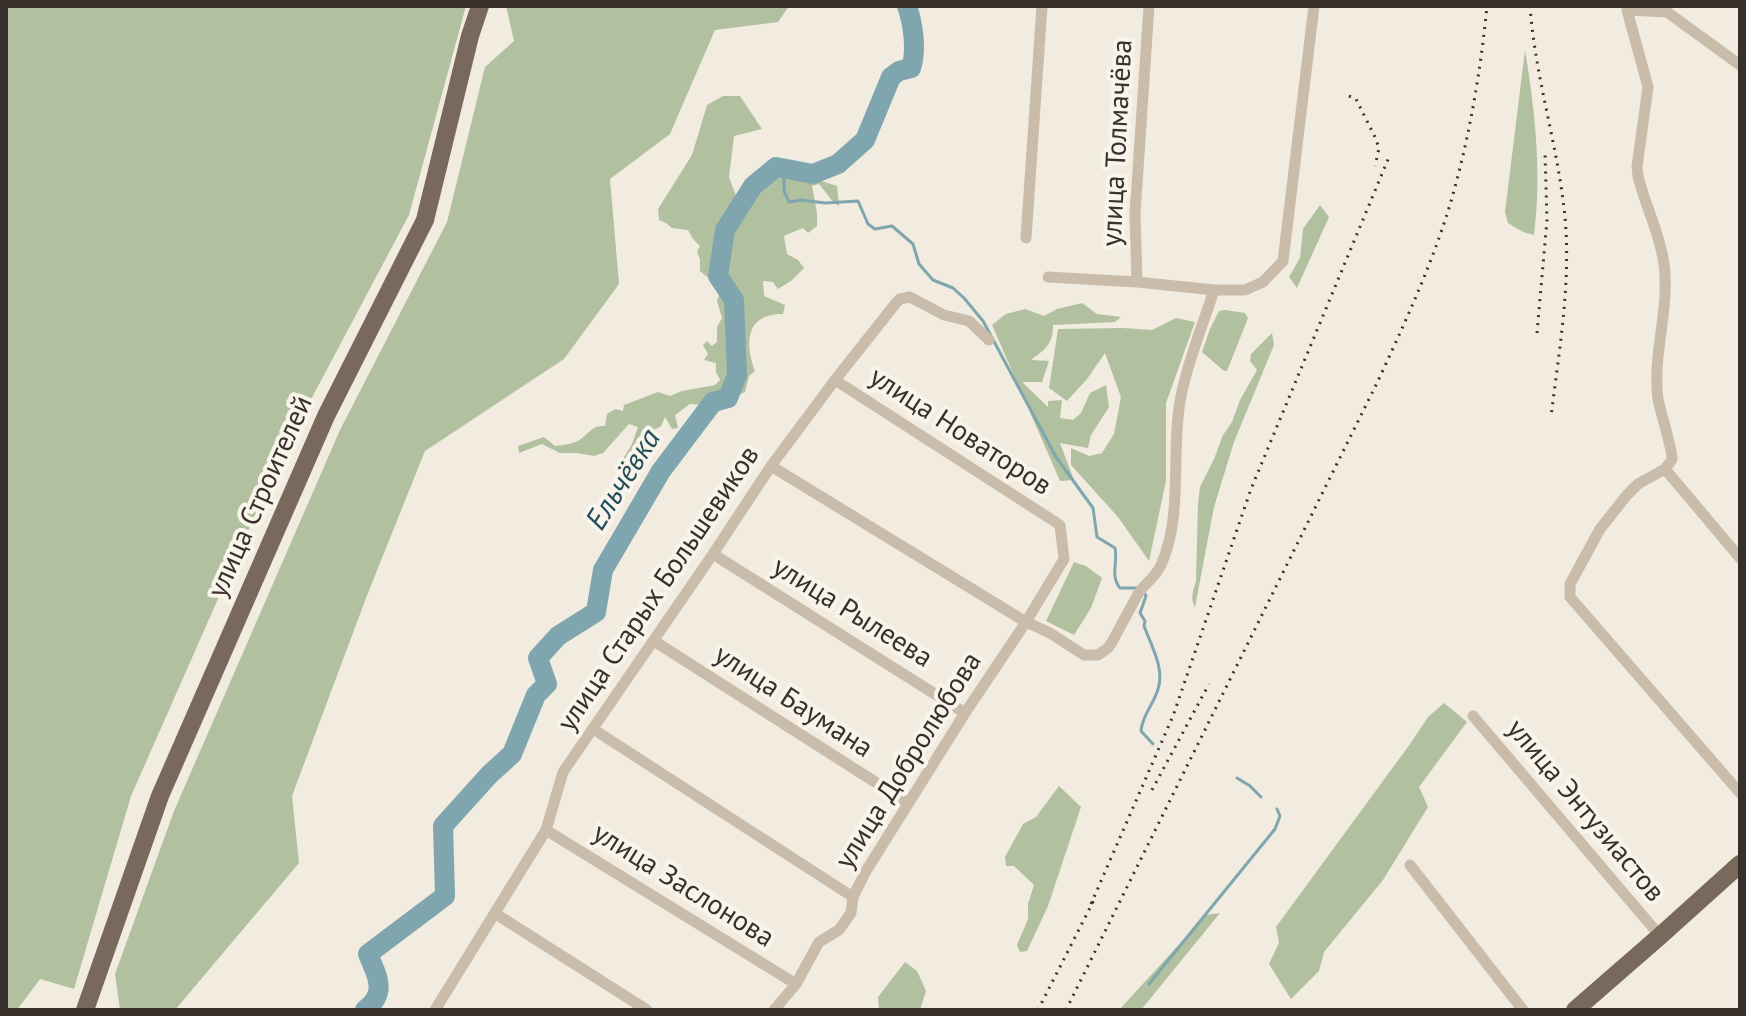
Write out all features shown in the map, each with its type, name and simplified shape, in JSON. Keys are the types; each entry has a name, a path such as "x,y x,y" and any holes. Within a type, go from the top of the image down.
{"main road":[{"name":"улица Строителей","path":"85,1010 160,796 326,416 425,220 480,6"},
{"path":"1575,1010 1740,864"}],"street":[{"path":"1026,238 1042,6"},
{"name":"улица Толмачёва","path":"1137,282 1135,214 1149,6"},
{"path":"1048,277 1231,291 1252,289 1268,278 1283,261 1314,6"},
{"path":"1740,65 1667,12 1627,10 1648,87 1637,167 1659,238 1664,266 1664,320 1657,387 1672,458 1665,469 1638,484 1627,495 1600,529 1570,584 1570,597 1740,793"},
{"path":"771,466 1026,622 1084,655 1098,655 1108,648 1143,586 1159,569 1168,541 1181,395 1214,290"},
{"name":"улица Старых Большевиков","path":"435,1010 546,830 563,772 771,466 896,303 910,297 944,315 969,321 989,340"},
{"name":"улица Новаторов","path":"835,380 1060,525"},
{"path":"1665,469 1740,558"},
{"name":"улица Добролюбова","path":"774,1010 796,984 819,942 839,930 851,913 853,897 866,871 1064,559 1060,525"},
{"name":"улица Рылеева","path":"713,554 965,713"},
{"name":"улица Баумана","path":"654,641 908,803"},
{"name":"улица Энтузиастов","path":"1473,716 1660,936"},
{"path":"593,729 853,897"},
{"name":"улица Заслонова","path":"546,830 796,984"},
{"path":"1410,865 1523,1010"},
{"path":"496,914 647,1010"}],"green space":[{"path":"6,6 466,6 409,215 282,454 131,796 74,989 40,979 17,1010 6,1010"},
{"path":"506,6 789,6 778,22 715,30 670,134 610,179 619,284 564,359 425,451 292,796 299,863 175,1010 120,1010 115,974 174,811 340,430 447,222 485,67 514,41"},
{"path":"1525,50 1536,142 1534,235 1508,223 1505,212"},
{"path":"723,96 740,96 762,129 734,136 729,177 736,196 767,165 837,186 839,206 819,184 812,186 817,226 808,233 803,228 784,236 787,254 804,268 778,289 773,282 763,281 764,296 785,305 783,314 761,319 751,332 749,341 755,371 749,376 745,392 717,406 690,404 675,415 678,428 672,429 665,417 661,426 654,430 652,444 632,485 623,484 617,469 638,427 629,424 603,453 594,456 560,453 542,444 519,453 518,446 544,437 555,446 576,442 595,428 605,426 607,414 615,409 623,411 624,405 658,392 670,396 715,385 720,380 716,363 704,360 708,354 703,345 707,341 712,346 717,342 717,327 722,318 717,301 720,292 717,285 700,271 697,251 700,246 688,230 672,228 659,220 658,209 692,155 707,105"},
{"path":"1320,205 1329,217 1297,288 1289,277 1300,258 1303,229"},
{"path":"1082,303 1097,314 1121,317 1115,322 1053,325 1048,346 1031,360 1049,361 1042,382 1022,382 1048,407 1048,401 1062,400 1060,418 1073,420 1081,413 1090,393 1106,385 1109,407 1091,435 1088,448 1060,443 1074,480 1060,481 992,325 1006,314 1025,309 1044,316 1057,309"},
{"path":"1219,311 1245,313 1248,318 1227,371 1202,352"},
{"path":"1176,318 1195,322 1166,403 1166,481 1149,561 1118,517 1071,465 1071,448 1089,456 1102,453 1114,434 1121,397 1105,353 1067,401 1049,388 1058,329 1152,330"},
{"path":"1272,333 1274,345 1234,442 1214,507 1195,607 1192,598 1196,581 1200,487 1257,370 1250,361 1251,354"},
{"path":"1074,562 1086,566 1102,578 1091,608 1074,635 1046,621"},
{"path":"1444,703 1467,722 1419,787 1428,807 1383,880 1324,952 1319,971 1291,999 1269,964 1279,943 1276,927 1428,717"},
{"path":"1059,786 1081,807 1048,906 1027,951 1020,952 1017,945 1028,919 1028,904 1034,885 1014,866 1006,866 1005,857 1023,824 1036,817"},
{"path":"1220,913 1141,1010 1119,1010 1206,915"},
{"path":"905,962 917,971 926,991 920,1010 879,1010 878,997"}],"waterway":[{"name":"Ельчёвка","path":"365,1010 378,990 377,977 368,954 445,896 443,826 512,754 536,695 547,684 538,658 558,636 596,612 603,570 661,471 713,402 728,398 737,375 734,300 718,276 725,230 753,186 776,167 813,174 838,164 865,140 891,77 911,68 914,37 907,6"},
{"path":"784,169 784,191 789,202 858,201 868,224 875,229 892,226 913,244 919,264 933,280 953,288 964,298 983,321 1056,457 1093,508 1097,537 1115,548 1117,583 1120,588 1137,588"},
{"path":"1145,594 1140,613 1156,657 1160,681 1141,731 1153,744"},
{"path":"1237,778 1261,797"},
{"path":"1149,984 1275,829 1280,816 1277,809"}],"railway":[{"path":"1066,1010 1378,381 1421,286 1448,212 1461,165 1475,97 1487,6"},
{"path":"1530,6 1565,217 1563,317 1551,417"},
{"path":"1349,96 1356,99 1375,137 1379,148 1375,166"},
{"path":"1537,333 1547,220 1545,153"},
{"path":"1091,904 1173,716 1251,489 1389,157"},
{"path":"1152,790 1209,684"},
{"path":"1038,1010 1096,896"}]}
